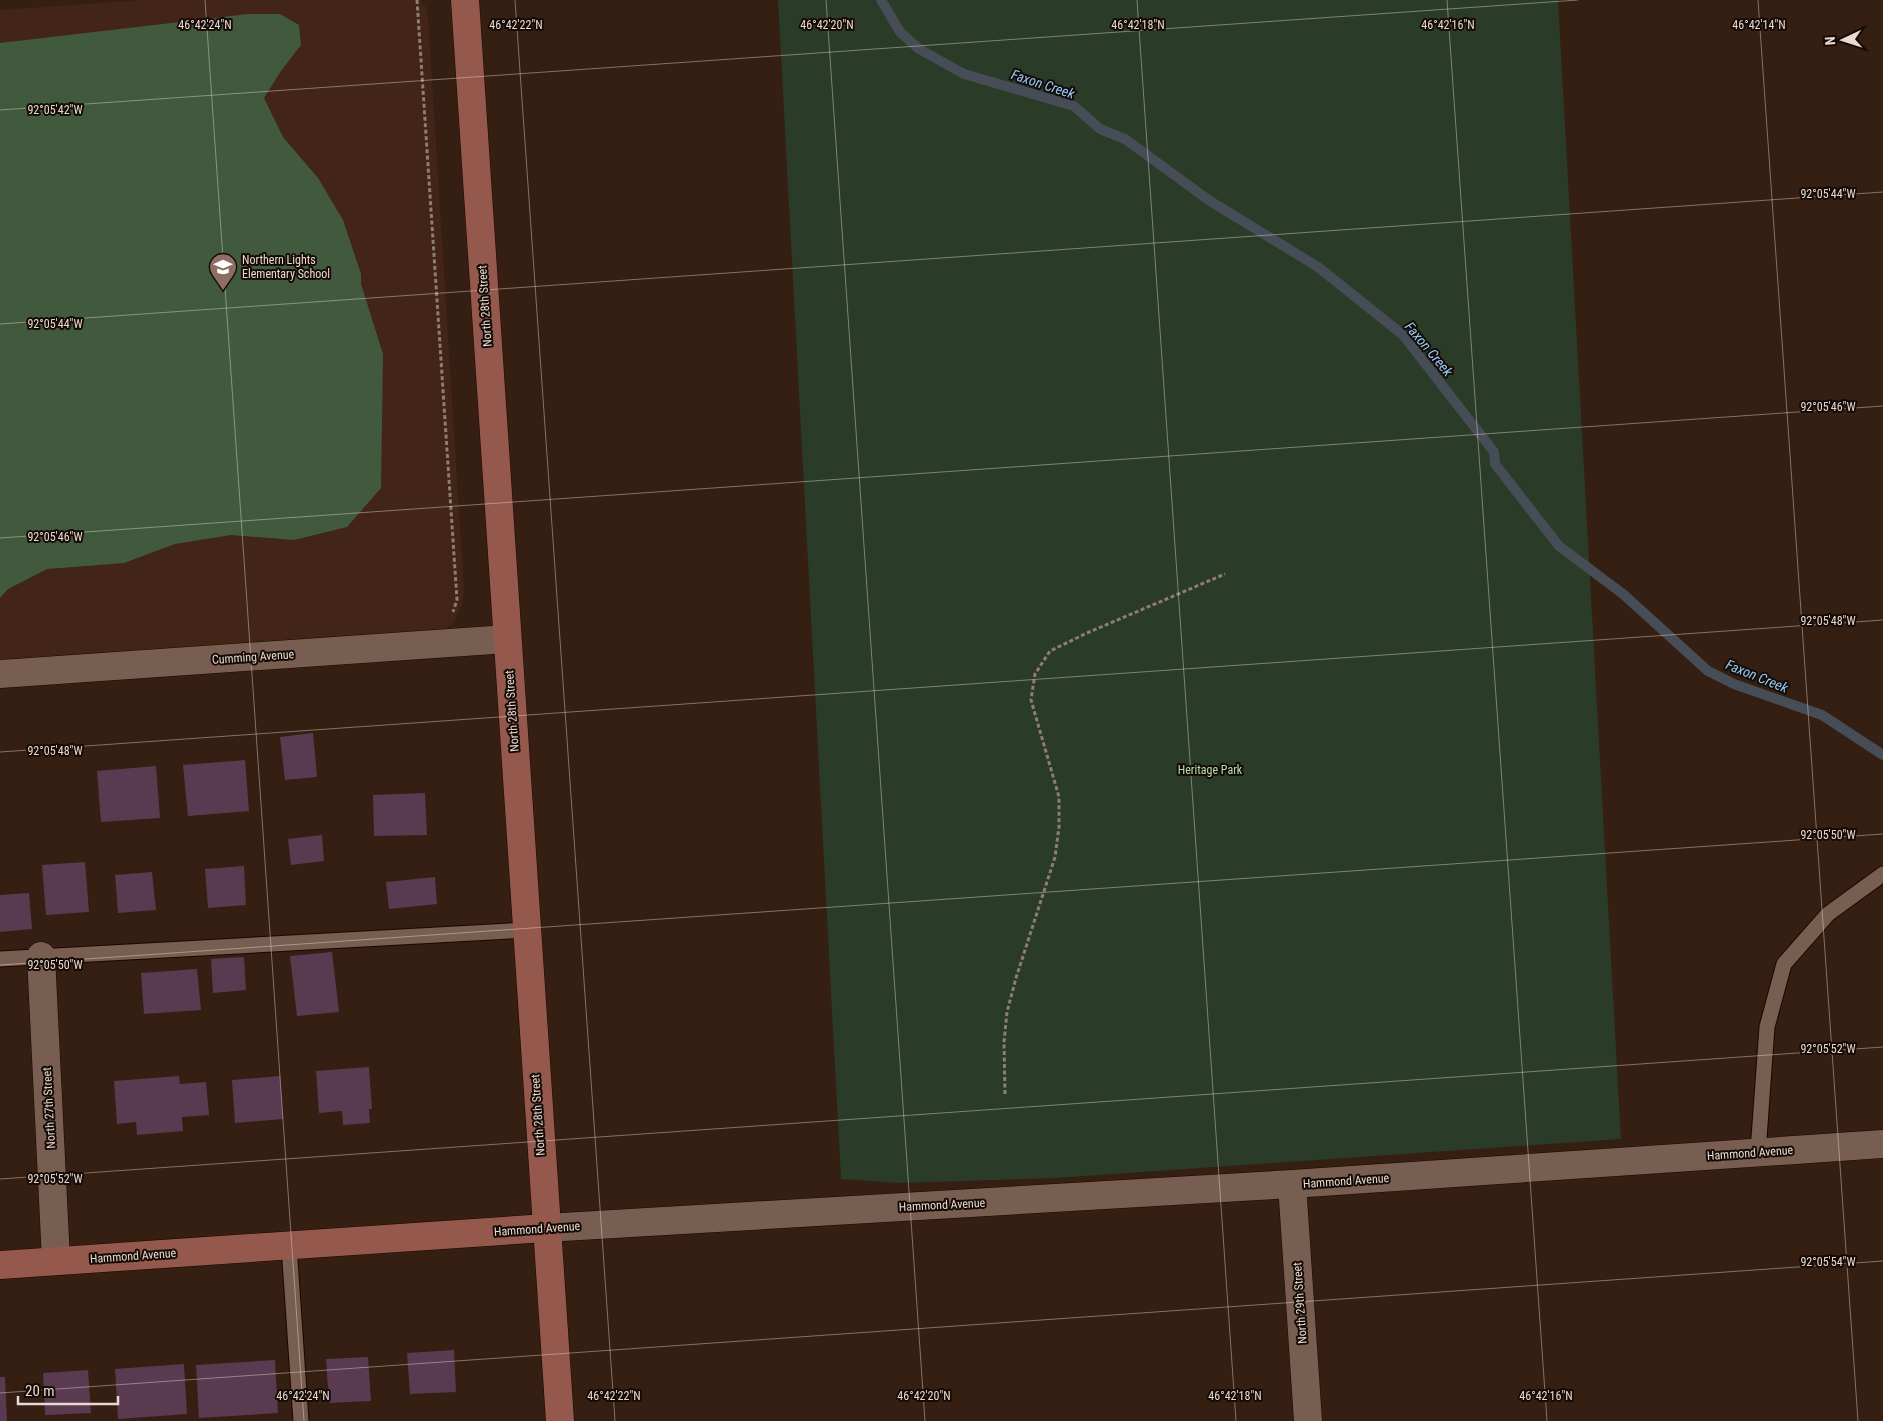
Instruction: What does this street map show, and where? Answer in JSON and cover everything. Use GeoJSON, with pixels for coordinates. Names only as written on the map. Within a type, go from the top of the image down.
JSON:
{"type":"FeatureCollection","features":[{"type":"Feature","properties":{"kind":"main road","name":"North 28th Street"},"geometry":{"type":"LineString","coordinates":[[465,0],[560,1421]]}},
{"type":"Feature","properties":{"kind":"main road","name":"Hammond Avenue"},"geometry":{"type":"LineString","coordinates":[[0,1265],[546,1228]]}},
{"type":"Feature","properties":{"kind":"street","name":"Cumming Avenue"},"geometry":{"type":"LineString","coordinates":[[0,674],[507,639]]}},
{"type":"Feature","properties":{"kind":"street","name":"North 27th Street"},"geometry":{"type":"LineString","coordinates":[[41,956],[56,1260]]}},
{"type":"Feature","properties":{"kind":"street","name":"Hammond Avenue"},"geometry":{"type":"LineString","coordinates":[[546,1228],[1292,1184],[1883,1144]]}},
{"type":"Feature","properties":{"kind":"street","name":"North 29th Street"},"geometry":{"type":"LineString","coordinates":[[1292,1184],[1308,1421]]}},
{"type":"Feature","properties":{"kind":"lane"},"geometry":{"type":"LineString","coordinates":[[1758,1152],[1767,1027],[1784,964],[1828,914],[1883,874]]}},
{"type":"Feature","properties":{"kind":"lane"},"geometry":{"type":"LineString","coordinates":[[0,959],[527,930]]}},
{"type":"Feature","properties":{"kind":"lane"},"geometry":{"type":"LineString","coordinates":[[289,1246],[301,1421]]}},
{"type":"Feature","properties":{"kind":"path"},"geometry":{"type":"LineString","coordinates":[[417,0],[457,600],[453,614],[454,643]]}},
{"type":"Feature","properties":{"kind":"path"},"geometry":{"type":"LineString","coordinates":[[1005,1094],[1004,1042],[1007,1012],[1055,857],[1059,826],[1059,797],[1031,700],[1035,674],[1050,651],[1087,633],[1225,574]]}},
{"type":"Feature","properties":{"kind":"shaded area","name":"Northern Lights Elementary School"},"geometry":{"type":"Polygon","coordinates":[[[143,0],[420,0],[426,7],[464,590],[462,604],[455,621],[446,629],[433,634],[0,661],[0,10],[143,0]]]}},
{"type":"Feature","properties":{"kind":"green space","name":"Heritage Park"},"geometry":{"type":"Polygon","coordinates":[[[778,0],[1558,0],[1621,1139],[1056,1178],[899,1183],[841,1179],[778,0]]]}},
{"type":"Feature","properties":{"kind":"green space","name":"Northern Lights Elementary School"},"geometry":{"type":"Polygon","coordinates":[[[248,14],[280,14],[299,25],[301,45],[281,71],[264,98],[283,137],[318,178],[343,220],[361,274],[361,284],[383,354],[381,488],[347,527],[294,540],[231,535],[175,544],[124,563],[47,569],[8,589],[0,598],[0,43],[248,14]]]}},
{"type":"Feature","properties":{"kind":"building"},"geometry":{"type":"Polygon","coordinates":[[[313,733],[317,777],[285,780],[280,737],[313,733]]]}},
{"type":"Feature","properties":{"kind":"building"},"geometry":{"type":"Polygon","coordinates":[[[245,760],[249,811],[188,816],[183,765],[245,760]]]}},
{"type":"Feature","properties":{"kind":"building"},"geometry":{"type":"Polygon","coordinates":[[[156,766],[160,818],[101,822],[97,771],[156,766]]]}},
{"type":"Feature","properties":{"kind":"building"},"geometry":{"type":"Polygon","coordinates":[[[425,793],[427,835],[374,836],[373,795],[425,793]]]}},
{"type":"Feature","properties":{"kind":"building"},"geometry":{"type":"Polygon","coordinates":[[[322,835],[324,861],[291,865],[288,839],[322,835]]]}},
{"type":"Feature","properties":{"kind":"building"},"geometry":{"type":"Polygon","coordinates":[[[85,862],[89,912],[46,915],[42,865],[85,862]]]}},
{"type":"Feature","properties":{"kind":"building"},"geometry":{"type":"Polygon","coordinates":[[[244,866],[246,905],[208,908],[205,869],[244,866]]]}},
{"type":"Feature","properties":{"kind":"building"},"geometry":{"type":"Polygon","coordinates":[[[152,872],[156,910],[118,913],[115,875],[152,872]]]}},
{"type":"Feature","properties":{"kind":"building"},"geometry":{"type":"Polygon","coordinates":[[[435,877],[437,904],[389,909],[386,882],[435,877]]]}},
{"type":"Feature","properties":{"kind":"building"},"geometry":{"type":"Polygon","coordinates":[[[29,893],[32,929],[0,932],[0,895],[29,893]]]}},
{"type":"Feature","properties":{"kind":"building"},"geometry":{"type":"Polygon","coordinates":[[[332,952],[339,1012],[297,1016],[290,956],[332,952]]]}},
{"type":"Feature","properties":{"kind":"building"},"geometry":{"type":"Polygon","coordinates":[[[244,957],[246,990],[213,993],[211,959],[244,957]]]}},
{"type":"Feature","properties":{"kind":"building"},"geometry":{"type":"Polygon","coordinates":[[[197,969],[201,1010],[144,1014],[141,973],[197,969]]]}},
{"type":"Feature","properties":{"kind":"building"},"geometry":{"type":"Polygon","coordinates":[[[369,1067],[372,1109],[369,1109],[370,1123],[343,1125],[342,1111],[319,1113],[316,1071],[369,1067]]]}},
{"type":"Feature","properties":{"kind":"building"},"geometry":{"type":"Polygon","coordinates":[[[179,1076],[180,1084],[206,1082],[209,1115],[182,1117],[183,1131],[137,1135],[136,1122],[117,1124],[114,1081],[179,1076]]]}},
{"type":"Feature","properties":{"kind":"building"},"geometry":{"type":"Polygon","coordinates":[[[280,1076],[283,1119],[235,1123],[232,1080],[280,1076]]]}},
{"type":"Feature","properties":{"kind":"building"},"geometry":{"type":"Polygon","coordinates":[[[454,1350],[456,1392],[410,1394],[407,1353],[454,1350]]]}},
{"type":"Feature","properties":{"kind":"building"},"geometry":{"type":"Polygon","coordinates":[[[368,1357],[371,1401],[329,1403],[326,1359],[368,1357]]]}},
{"type":"Feature","properties":{"kind":"building"},"geometry":{"type":"Polygon","coordinates":[[[275,1360],[278,1413],[199,1418],[196,1365],[275,1360]]]}},
{"type":"Feature","properties":{"kind":"building"},"geometry":{"type":"Polygon","coordinates":[[[184,1364],[187,1414],[118,1419],[115,1369],[184,1364]]]}},
{"type":"Feature","properties":{"kind":"building"},"geometry":{"type":"Polygon","coordinates":[[[88,1370],[91,1413],[45,1415],[43,1373],[88,1370]]]}},
{"type":"Feature","properties":{"kind":"building"},"geometry":{"type":"Polygon","coordinates":[[[0,1377],[5,1377],[7,1421],[0,1421],[0,1377]]]}},
{"type":"Feature","properties":{"kind":"waterway","name":"Faxon Creek"},"geometry":{"type":"LineString","coordinates":[[881,0],[900,32],[919,49],[964,74],[1074,106],[1100,129],[1125,139],[1210,201],[1318,267],[1403,335],[1494,452],[1495,464],[1559,546],[1623,594],[1708,671],[1734,684],[1822,715],[1883,755]]}},
{"type":"Feature","properties":{"kind":"place","name":"Northern Lights Elementary School"},"geometry":{"type":"Point","coordinates":[223,291]}}]}
